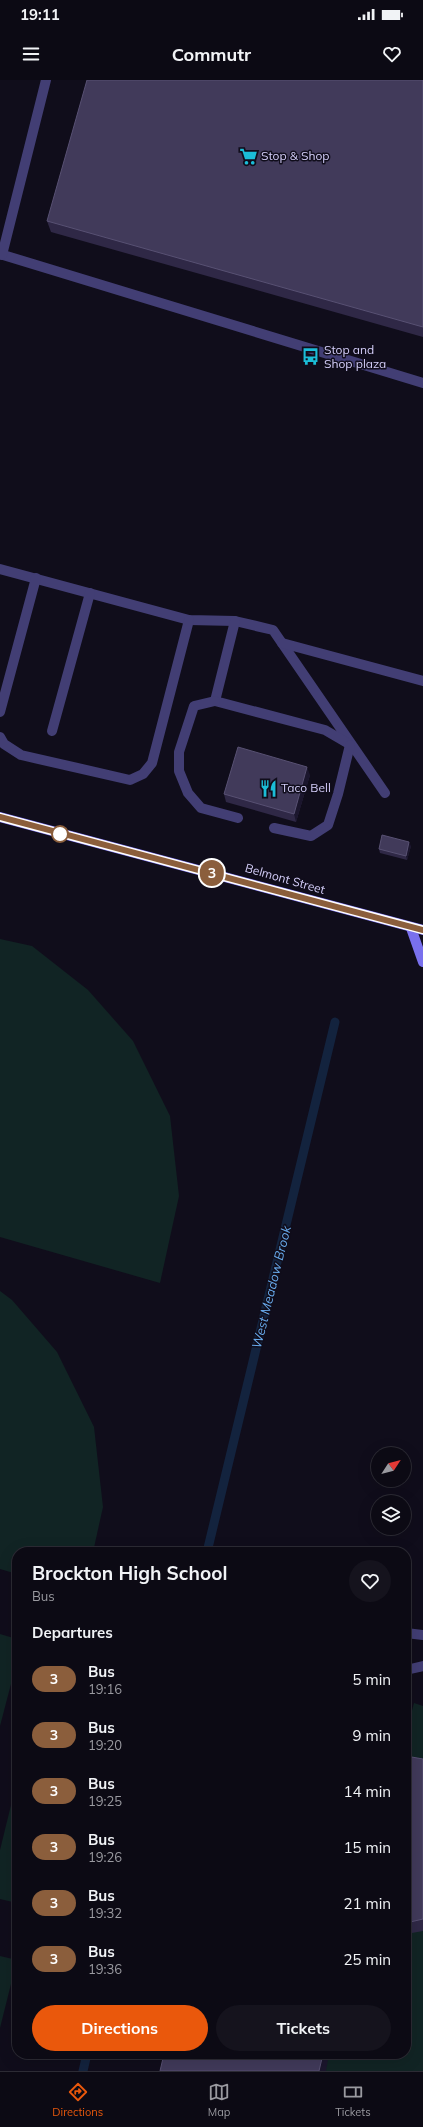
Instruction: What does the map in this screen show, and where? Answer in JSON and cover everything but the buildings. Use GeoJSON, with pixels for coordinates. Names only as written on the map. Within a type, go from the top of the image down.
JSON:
{"type":"FeatureCollection","features":[{"type":"Feature","properties":{"kind":"main road","name":"Belmont Street"},"geometry":{"type":"LineString","coordinates":[[0,817],[257,884],[411,928],[423,930]]}},
{"type":"Feature","properties":{"kind":"main road"},"geometry":{"type":"LineString","coordinates":[[411,928],[423,962]]}},
{"type":"Feature","properties":{"kind":"lane"},"geometry":{"type":"LineString","coordinates":[[46,80],[1,254],[423,383]]}},
{"type":"Feature","properties":{"kind":"lane"},"geometry":{"type":"LineString","coordinates":[[0,569],[189,620],[235,621],[273,630],[350,745],[385,793]]}},
{"type":"Feature","properties":{"kind":"lane"},"geometry":{"type":"LineString","coordinates":[[0,712],[36,578]]}},
{"type":"Feature","properties":{"kind":"lane"},"geometry":{"type":"LineString","coordinates":[[52,731],[90,593]]}},
{"type":"Feature","properties":{"kind":"lane"},"geometry":{"type":"LineString","coordinates":[[0,737],[4,744],[21,755],[130,780],[142,774],[152,763],[189,620]]}},
{"type":"Feature","properties":{"kind":"lane"},"geometry":{"type":"LineString","coordinates":[[215,702],[235,621]]}},
{"type":"Feature","properties":{"kind":"lane"},"geometry":{"type":"LineString","coordinates":[[282,643],[423,681]]}},
{"type":"Feature","properties":{"kind":"lane"},"geometry":{"type":"LineString","coordinates":[[238,818],[201,808],[188,793],[179,771],[179,752],[194,706],[215,702],[325,730],[350,745]]}},
{"type":"Feature","properties":{"kind":"lane"},"geometry":{"type":"LineString","coordinates":[[274,828],[311,836],[328,825],[338,794],[350,745]]}},
{"type":"Feature","properties":{"kind":"lane"},"geometry":{"type":"LineString","coordinates":[[411,1634],[423,1635]]}},
{"type":"Feature","properties":{"kind":"lane"},"geometry":{"type":"LineString","coordinates":[[411,1669],[423,1666]]}},
{"type":"Feature","properties":{"kind":"green space"},"geometry":{"type":"Polygon","coordinates":[[[0,939],[32,946],[88,990],[133,1041],[170,1116],[179,1196],[160,1283],[0,1237],[0,939]]]}},
{"type":"Feature","properties":{"kind":"green space"},"geometry":{"type":"Polygon","coordinates":[[[0,1291],[12,1300],[57,1352],[94,1427],[103,1507],[94,1547],[12,1547],[12,1573],[0,1569],[0,1291]]]}},
{"type":"Feature","properties":{"kind":"green space"},"geometry":{"type":"Polygon","coordinates":[[[0,1634],[12,1638],[12,1680],[0,1726],[0,1634]]]}},
{"type":"Feature","properties":{"kind":"green space"},"geometry":{"type":"Polygon","coordinates":[[[414,1703],[423,1706],[423,2071],[166,2071],[170,2059],[411,2059],[411,1714],[414,1703]]]}},
{"type":"Feature","properties":{"kind":"green space"},"geometry":{"type":"Polygon","coordinates":[[[12,1801],[12,1902],[0,1899],[0,1850],[12,1801]]]}},
{"type":"Feature","properties":{"kind":"green space"},"geometry":{"type":"Polygon","coordinates":[[[0,1956],[12,1959],[12,1980],[0,2028],[0,1956]]]}},
{"type":"Feature","properties":{"kind":"waterway","name":"West Meadow Brook"},"geometry":{"type":"LineString","coordinates":[[208,1547],[335,1022]]}},
{"type":"Feature","properties":{"kind":"waterway","name":"West Meadow Brook"},"geometry":{"type":"LineString","coordinates":[[83,2071],[86,2059]]}},
{"type":"Feature","properties":{"kind":"bus line","name":"3"},"geometry":{"type":"LineString","coordinates":[[0,817],[60,834],[257,884],[360,914],[423,930]]}},
{"type":"Feature","properties":{"kind":"place","name":"Stop & Shop"},"geometry":{"type":"Point","coordinates":[248,156]}},
{"type":"Feature","properties":{"kind":"place","name":"Stop and Shop plaza"},"geometry":{"type":"Point","coordinates":[311,357]}},
{"type":"Feature","properties":{"kind":"place","name":"Taco Bell"},"geometry":{"type":"Point","coordinates":[268,788]}}]}
